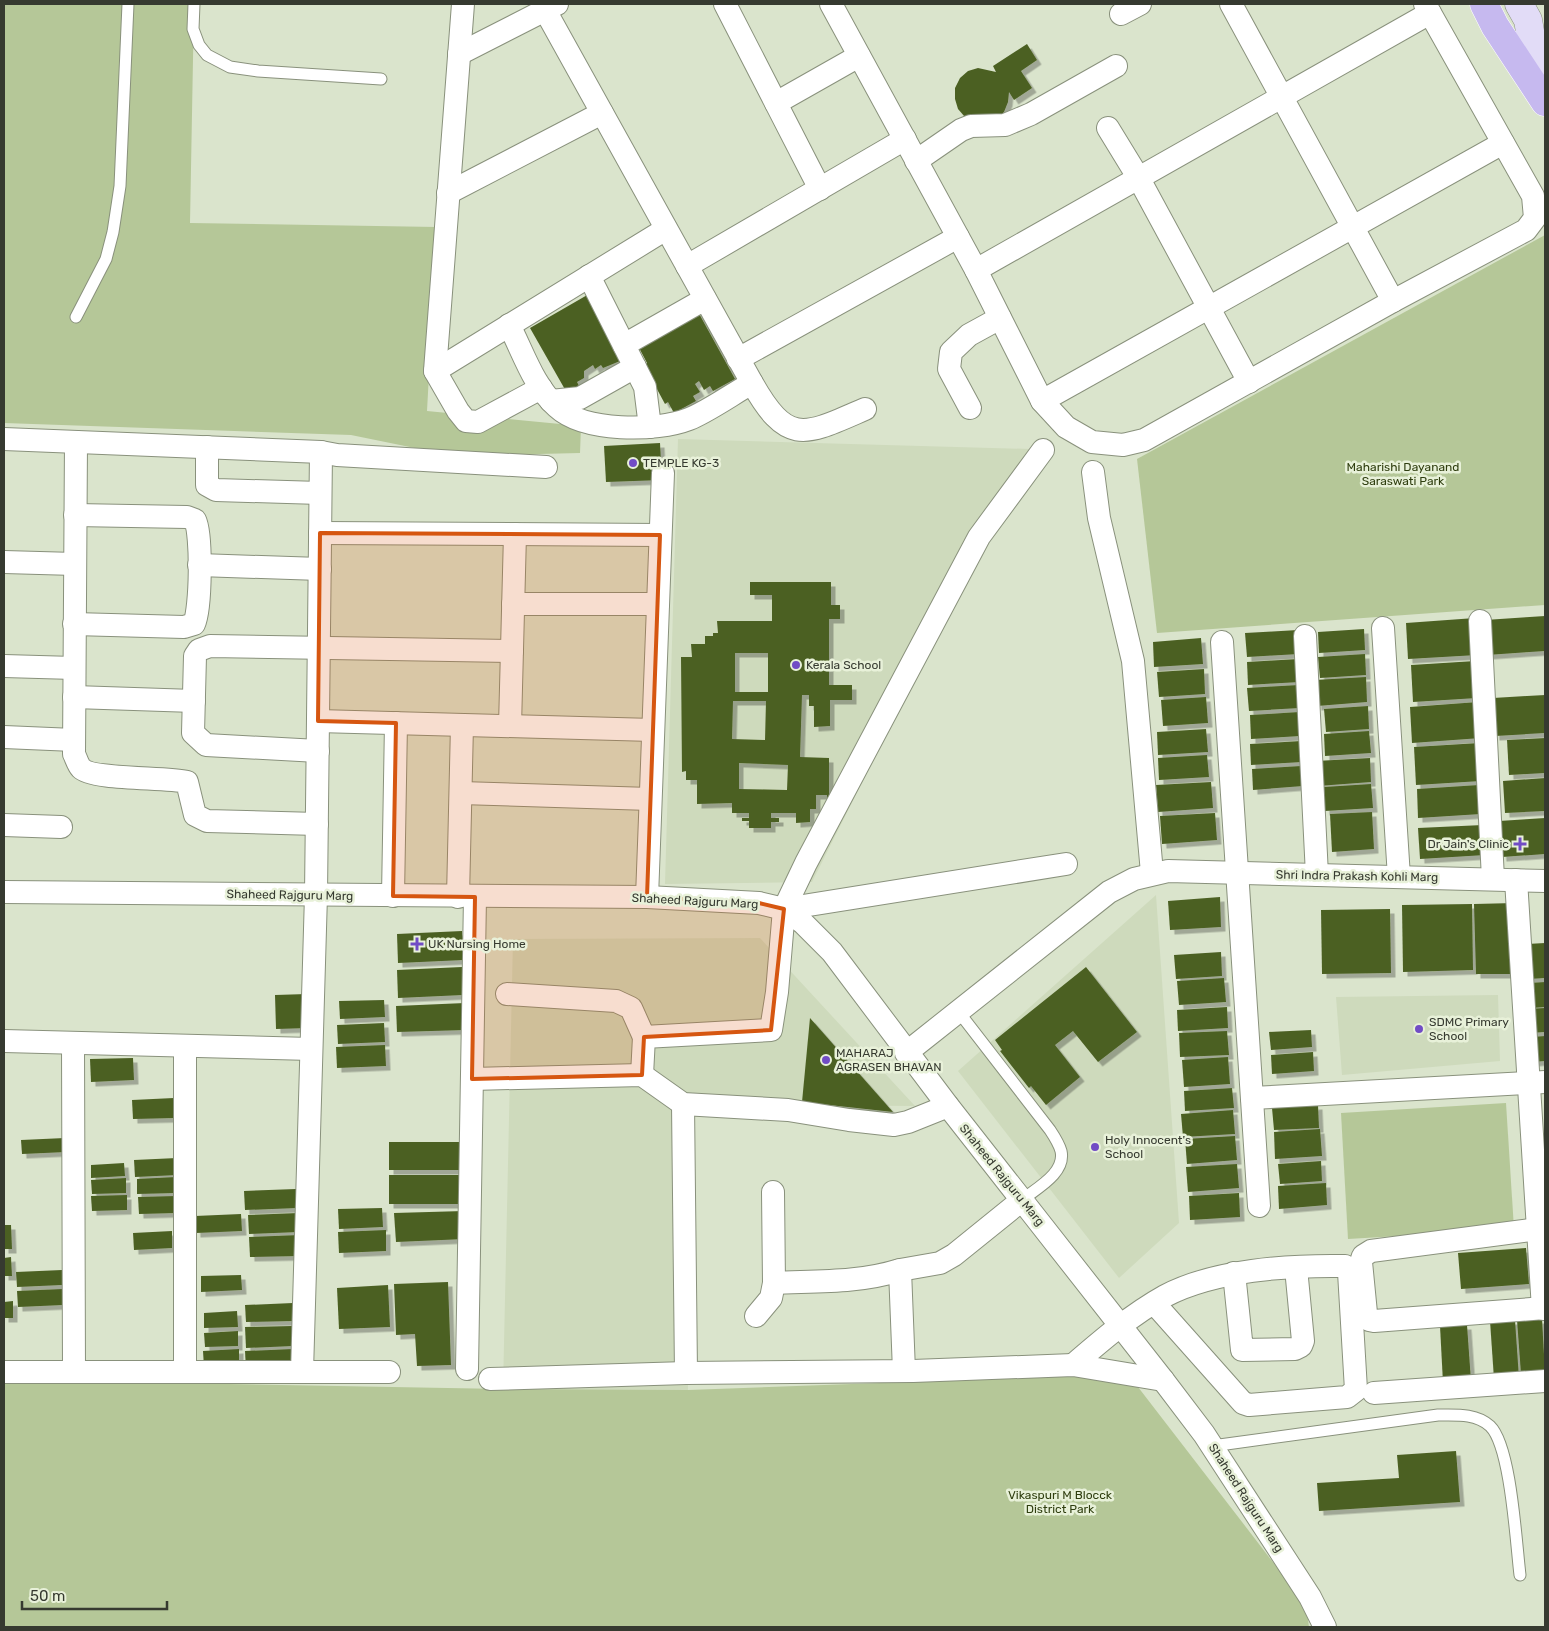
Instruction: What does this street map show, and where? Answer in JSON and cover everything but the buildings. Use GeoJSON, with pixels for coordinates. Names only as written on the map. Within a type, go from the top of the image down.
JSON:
{"type":"FeatureCollection","features":[{"type":"Feature","properties":{"kind":"main road"},"geometry":{"type":"LineString","coordinates":[[1484,4],[1496,26],[1543,98]]}},
{"type":"Feature","properties":{"kind":"main road"},"geometry":{"type":"LineString","coordinates":[[1523,12],[1543,98]]}},
{"type":"Feature","properties":{"kind":"street"},"geometry":{"type":"LineString","coordinates":[[463,4],[435,371],[458,411],[466,421],[478,422],[546,395],[580,398],[635,367]]}},
{"type":"Feature","properties":{"kind":"street"},"geometry":{"type":"LineString","coordinates":[[725,4],[820,189]]}},
{"type":"Feature","properties":{"kind":"street"},"geometry":{"type":"LineString","coordinates":[[831,4],[976,270],[1042,401],[1066,426],[1092,442],[1123,445],[1144,440],[1393,301],[1526,230],[1535,218],[1533,196],[1428,8],[1281,96],[976,270]]}},
{"type":"Feature","properties":{"kind":"street"},"geometry":{"type":"LineString","coordinates":[[1120,14],[1140,4]]}},
{"type":"Feature","properties":{"kind":"street"},"geometry":{"type":"LineString","coordinates":[[1231,4],[1393,301]]}},
{"type":"Feature","properties":{"kind":"street"},"geometry":{"type":"LineString","coordinates":[[459,54],[551,7],[602,113],[738,359],[774,418],[788,428],[799,430],[826,426],[865,410]]}},
{"type":"Feature","properties":{"kind":"street"},"geometry":{"type":"LineString","coordinates":[[776,103],[859,56]]}},
{"type":"Feature","properties":{"kind":"street"},"geometry":{"type":"LineString","coordinates":[[916,161],[961,130],[972,126],[1005,125],[1031,114],[1116,66]]}},
{"type":"Feature","properties":{"kind":"street"},"geometry":{"type":"LineString","coordinates":[[448,193],[602,113]]}},
{"type":"Feature","properties":{"kind":"street"},"geometry":{"type":"LineString","coordinates":[[1108,128],[1138,177],[1248,382]]}},
{"type":"Feature","properties":{"kind":"street"},"geometry":{"type":"LineString","coordinates":[[687,266],[905,139]]}},
{"type":"Feature","properties":{"kind":"street"},"geometry":{"type":"LineString","coordinates":[[1042,401],[1503,143]]}},
{"type":"Feature","properties":{"kind":"street"},"geometry":{"type":"LineString","coordinates":[[435,371],[666,229]]}},
{"type":"Feature","properties":{"kind":"street"},"geometry":{"type":"LineString","coordinates":[[738,359],[958,237]]}},
{"type":"Feature","properties":{"kind":"street"},"geometry":{"type":"LineString","coordinates":[[588,276],[645,387],[650,427]]}},
{"type":"Feature","properties":{"kind":"street"},"geometry":{"type":"LineString","coordinates":[[624,345],[705,299]]}},
{"type":"Feature","properties":{"kind":"street"},"geometry":{"type":"LineString","coordinates":[[970,408],[949,369],[951,352],[969,335],[1000,318]]}},
{"type":"Feature","properties":{"kind":"street"},"geometry":{"type":"LineString","coordinates":[[509,326],[546,395],[568,416],[589,422],[609,426],[650,427],[689,419],[752,383]]}},
{"type":"Feature","properties":{"kind":"street"},"geometry":{"type":"LineString","coordinates":[[4,439],[321,452],[337,455],[546,467]]}},
{"type":"Feature","properties":{"kind":"street"},"geometry":{"type":"LineString","coordinates":[[76,442],[74,754],[80,768],[92,775],[171,778],[187,782],[195,815],[207,821],[317,824]]}},
{"type":"Feature","properties":{"kind":"street"},"geometry":{"type":"LineString","coordinates":[[207,447],[207,485],[216,490],[320,493]]}},
{"type":"Feature","properties":{"kind":"street"},"geometry":{"type":"LineString","coordinates":[[644,1037],[770,1030],[777,992],[784,910],[806,862],[979,537],[1043,450]]}},
{"type":"Feature","properties":{"kind":"street"},"geometry":{"type":"LineString","coordinates":[[302,1372],[316,895],[321,452]]}},
{"type":"Feature","properties":{"kind":"street"},"geometry":{"type":"LineString","coordinates":[[906,1053],[1108,892],[1160,872],[1133,661],[1125,618],[1099,518],[1093,472]]}},
{"type":"Feature","properties":{"kind":"street"},"geometry":{"type":"LineString","coordinates":[[647,897],[663,473]]}},
{"type":"Feature","properties":{"kind":"street"},"geometry":{"type":"LineString","coordinates":[[74,624],[184,627],[194,624],[198,615],[199,565],[199,527],[195,520],[187,517],[75,516]]}},
{"type":"Feature","properties":{"kind":"street"},"geometry":{"type":"LineString","coordinates":[[320,533],[660,535]]}},
{"type":"Feature","properties":{"kind":"street"},"geometry":{"type":"LineString","coordinates":[[510,726],[515,534]]}},
{"type":"Feature","properties":{"kind":"street"},"geometry":{"type":"LineString","coordinates":[[4,562],[75,564]]}},
{"type":"Feature","properties":{"kind":"street"},"geometry":{"type":"LineString","coordinates":[[199,565],[320,570]]}},
{"type":"Feature","properties":{"kind":"street"},"geometry":{"type":"LineString","coordinates":[[513,604],[658,604]]}},
{"type":"Feature","properties":{"kind":"street"},"geometry":{"type":"LineString","coordinates":[[1480,621],[1493,879]]}},
{"type":"Feature","properties":{"kind":"street"},"geometry":{"type":"LineString","coordinates":[[1384,628],[1398,877]]}},
{"type":"Feature","properties":{"kind":"street"},"geometry":{"type":"LineString","coordinates":[[1306,636],[1317,875]]}},
{"type":"Feature","properties":{"kind":"street"},"geometry":{"type":"LineString","coordinates":[[1222,642],[1259,1206]]}},
{"type":"Feature","properties":{"kind":"street"},"geometry":{"type":"LineString","coordinates":[[318,751],[206,745],[193,733],[196,656],[199,650],[210,646],[512,651]]}},
{"type":"Feature","properties":{"kind":"street"},"geometry":{"type":"LineString","coordinates":[[4,666],[74,668]]}},
{"type":"Feature","properties":{"kind":"street"},"geometry":{"type":"LineString","coordinates":[[74,697],[194,701]]}},
{"type":"Feature","properties":{"kind":"street"},"geometry":{"type":"LineString","coordinates":[[318,720],[653,730]]}},
{"type":"Feature","properties":{"kind":"street"},"geometry":{"type":"LineString","coordinates":[[393,896],[396,723]]}},
{"type":"Feature","properties":{"kind":"street"},"geometry":{"type":"LineString","coordinates":[[462,725],[461,793],[472,1079],[467,1369]]}},
{"type":"Feature","properties":{"kind":"street"},"geometry":{"type":"LineString","coordinates":[[4,737],[74,740]]}},
{"type":"Feature","properties":{"kind":"street"},"geometry":{"type":"LineString","coordinates":[[461,793],[650,799]]}},
{"type":"Feature","properties":{"kind":"street"},"geometry":{"type":"LineString","coordinates":[[4,825],[61,827]]}},
{"type":"Feature","properties":{"kind":"street"},"geometry":{"type":"LineString","coordinates":[[784,910],[1066,864]]}},
{"type":"Feature","properties":{"kind":"street","name":"Shri Indra Prakash Kohli Marg"},"geometry":{"type":"LineString","coordinates":[[1160,872],[1545,880]]}},
{"type":"Feature","properties":{"kind":"street"},"geometry":{"type":"LineString","coordinates":[[1516,880],[1537,1083],[1538,1229],[1544,1309],[1368,1320],[1361,1262],[1362,1256],[1371,1251],[1538,1229]]}},
{"type":"Feature","properties":{"kind":"street","name":"Shaheed Rajguru Marg"},"geometry":{"type":"LineString","coordinates":[[4,892],[647,897],[759,904],[784,910],[803,923],[832,952],[906,1053],[1164,1380],[1212,1446],[1310,1597],[1325,1627]]}},
{"type":"Feature","properties":{"kind":"street"},"geometry":{"type":"LineString","coordinates":[[507,994],[616,1001],[631,1008],[644,1037],[642,1075]]}},
{"type":"Feature","properties":{"kind":"street"},"geometry":{"type":"LineString","coordinates":[[4,1041],[311,1049]]}},
{"type":"Feature","properties":{"kind":"street"},"geometry":{"type":"LineString","coordinates":[[73,1043],[74,1372]]}},
{"type":"Feature","properties":{"kind":"street"},"geometry":{"type":"LineString","coordinates":[[185,1046],[185,1372]]}},
{"type":"Feature","properties":{"kind":"street"},"geometry":{"type":"LineString","coordinates":[[472,1079],[642,1075],[683,1104],[788,1110],[894,1125],[908,1122],[948,1106]]}},
{"type":"Feature","properties":{"kind":"street"},"geometry":{"type":"LineString","coordinates":[[1252,1098],[1537,1083]]}},
{"type":"Feature","properties":{"kind":"street"},"geometry":{"type":"LineString","coordinates":[[683,1104],[686,1373]]}},
{"type":"Feature","properties":{"kind":"street"},"geometry":{"type":"LineString","coordinates":[[756,1316],[771,1298],[774,1283],[773,1192]]}},
{"type":"Feature","properties":{"kind":"street"},"geometry":{"type":"LineString","coordinates":[[774,1283],[876,1278],[900,1270],[940,1263],[954,1255],[1022,1200]]}},
{"type":"Feature","properties":{"kind":"street"},"geometry":{"type":"LineString","coordinates":[[1073,1365],[1121,1324],[1154,1303],[1183,1287],[1234,1273],[1345,1266],[1349,1272],[1356,1390],[1347,1397],[1249,1405],[1243,1403],[1154,1303]]}},
{"type":"Feature","properties":{"kind":"street"},"geometry":{"type":"LineString","coordinates":[[1234,1273],[1242,1350],[1295,1349],[1301,1346],[1303,1342],[1296,1268]]}},
{"type":"Feature","properties":{"kind":"street"},"geometry":{"type":"LineString","coordinates":[[900,1270],[904,1371]]}},
{"type":"Feature","properties":{"kind":"street"},"geometry":{"type":"LineString","coordinates":[[490,1379],[686,1373],[904,1371],[1073,1365],[1164,1380]]}},
{"type":"Feature","properties":{"kind":"street"},"geometry":{"type":"LineString","coordinates":[[4,1372],[389,1372]]}},
{"type":"Feature","properties":{"kind":"street"},"geometry":{"type":"LineString","coordinates":[[1374,1393],[1545,1381]]}},
{"type":"Feature","properties":{"kind":"lane"},"geometry":{"type":"LineString","coordinates":[[76,317],[106,259],[113,232],[120,186],[128,4]]}},
{"type":"Feature","properties":{"kind":"lane"},"geometry":{"type":"LineString","coordinates":[[194,4],[193,29],[199,45],[207,56],[224,64],[258,71],[381,79]]}},
{"type":"Feature","properties":{"kind":"lane"},"geometry":{"type":"LineString","coordinates":[[958,1011],[1050,1130],[1061,1150],[1062,1163],[1055,1173],[1022,1200]]}},
{"type":"Feature","properties":{"kind":"lane"},"geometry":{"type":"LineString","coordinates":[[1212,1446],[1438,1415],[1472,1416],[1488,1424],[1498,1436],[1510,1492],[1520,1575]]}},
{"type":"Feature","properties":{"kind":"highlighted area"},"geometry":{"type":"Polygon","coordinates":[[[320,533],[660,535],[647,897],[759,903],[784,909],[771,1030],[644,1037],[642,1075],[472,1079],[475,897],[393,896],[396,723],[318,721],[320,533]]]}},
{"type":"Feature","properties":{"kind":"shaded area","name":"Kerala School"},"geometry":{"type":"Polygon","coordinates":[[[678,439],[1030,449],[812,882],[665,884],[678,439]]]}},
{"type":"Feature","properties":{"kind":"shaded area","name":"Holy Innocent's School"},"geometry":{"type":"Polygon","coordinates":[[[1156,895],[1179,1223],[1119,1278],[958,1071],[1156,895]]]}},
{"type":"Feature","properties":{"kind":"shaded area"},"geometry":{"type":"Polygon","coordinates":[[[760,938],[915,1106],[685,1104],[688,1390],[503,1389],[513,939],[760,938]]]}},
{"type":"Feature","properties":{"kind":"shaded area","name":"SDMC Primary School"},"geometry":{"type":"Polygon","coordinates":[[[1498,995],[1500,1061],[1342,1075],[1336,997],[1498,995]]]}},
{"type":"Feature","properties":{"kind":"green space"},"geometry":{"type":"Polygon","coordinates":[[[4,4],[194,4],[190,223],[437,227],[427,411],[581,426],[580,453],[454,456],[351,435],[4,423],[4,4]]]}},
{"type":"Feature","properties":{"kind":"green space","name":"Maharishi Dayanand Saraswati Park"},"geometry":{"type":"Polygon","coordinates":[[[1545,235],[1545,605],[1157,633],[1137,459],[1545,235]]]}},
{"type":"Feature","properties":{"kind":"green space"},"geometry":{"type":"Polygon","coordinates":[[[1506,1103],[1514,1229],[1348,1239],[1341,1113],[1506,1103]]]}},
{"type":"Feature","properties":{"kind":"green space","name":"Vikaspuri M Blocck District Park"},"geometry":{"type":"Polygon","coordinates":[[[1128,1374],[1306,1605],[1309,1627],[4,1627],[4,1380],[503,1389],[688,1390],[1128,1374]]]}},
{"type":"Feature","properties":{"kind":"place","name":"TEMPLE KG-3"},"geometry":{"type":"Point","coordinates":[633,463]}},
{"type":"Feature","properties":{"kind":"place","name":"Kerala School"},"geometry":{"type":"Point","coordinates":[796,665]}},
{"type":"Feature","properties":{"kind":"place","name":"Dr Jain's Clinic"},"geometry":{"type":"Point","coordinates":[1520,844]}},
{"type":"Feature","properties":{"kind":"place","name":"UK Nursing Home"},"geometry":{"type":"Point","coordinates":[417,944]}},
{"type":"Feature","properties":{"kind":"place","name":"SDMC Primary School"},"geometry":{"type":"Point","coordinates":[1419,1029]}},
{"type":"Feature","properties":{"kind":"place","name":"MAHARAJ AGRASEN BHAVAN"},"geometry":{"type":"Point","coordinates":[826,1060]}},
{"type":"Feature","properties":{"kind":"place","name":"Holy Innocent's School"},"geometry":{"type":"Point","coordinates":[1095,1147]}}]}
